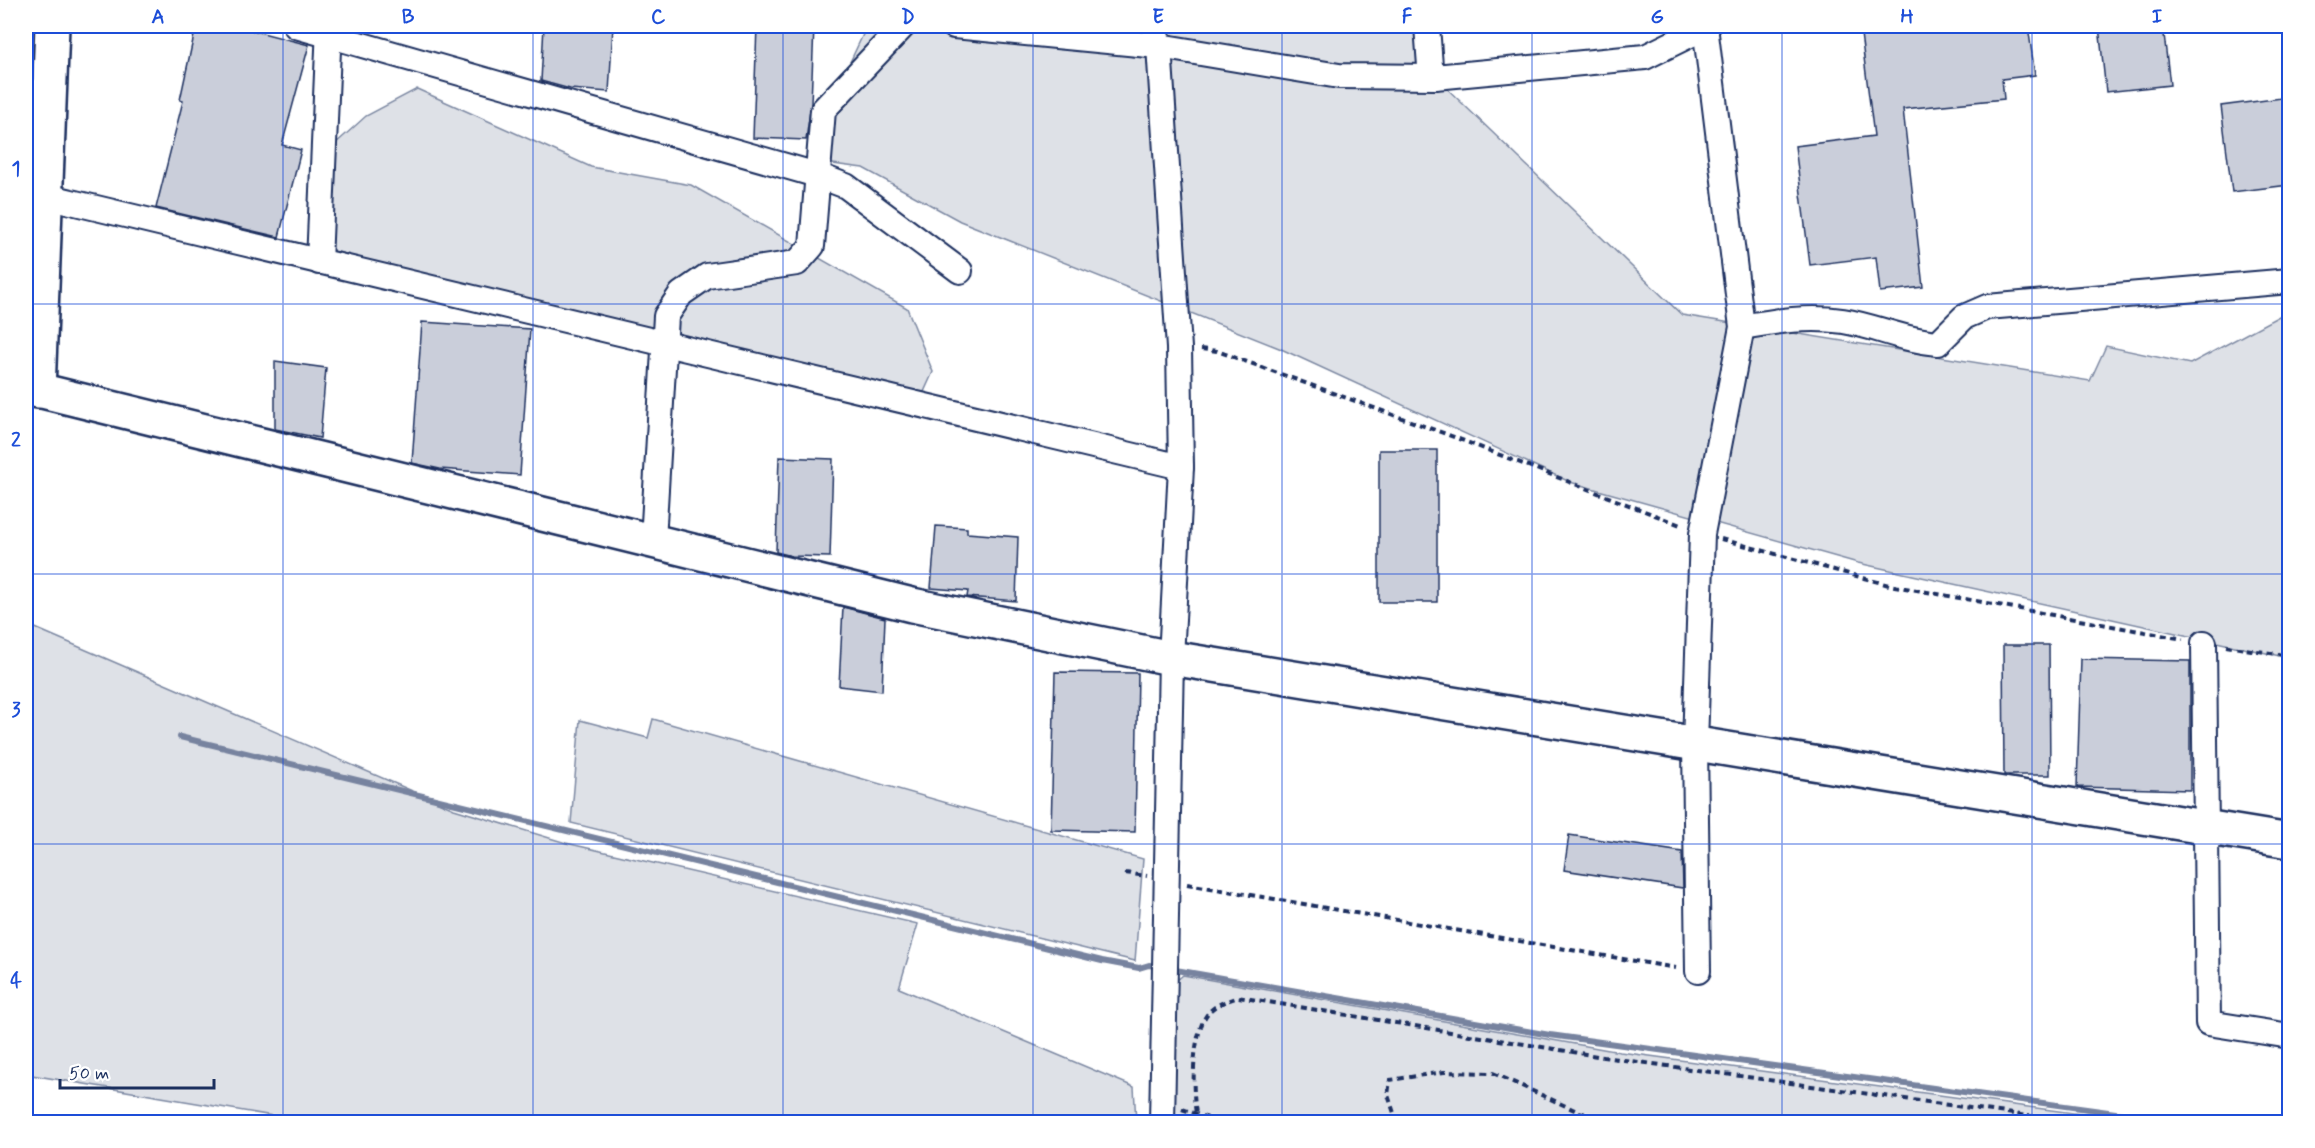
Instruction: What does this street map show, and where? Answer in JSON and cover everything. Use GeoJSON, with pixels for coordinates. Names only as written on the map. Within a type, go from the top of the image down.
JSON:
{"type":"FeatureCollection","features":[{"type":"Feature","properties":{"kind":"street"},"geometry":{"type":"LineString","coordinates":[[52,26],[36,192],[32,389],[912,604],[1171,658],[2289,841]]}},
{"type":"Feature","properties":{"kind":"street"},"geometry":{"type":"LineString","coordinates":[[296,26],[328,30],[817,175],[846,186],[960,271]]}},
{"type":"Feature","properties":{"kind":"street"},"geometry":{"type":"LineString","coordinates":[[652,541],[666,316],[681,294],[707,276],[797,263],[812,246],[823,110],[903,26]]}},
{"type":"Feature","properties":{"kind":"street"},"geometry":{"type":"LineString","coordinates":[[954,26],[1157,36],[1339,76],[1435,77],[1645,57],[1706,26],[1742,327],[1702,534],[1695,744],[1698,971]]}},
{"type":"Feature","properties":{"kind":"street"},"geometry":{"type":"LineString","coordinates":[[1427,26],[1430,66],[1435,77]]}},
{"type":"Feature","properties":{"kind":"street"},"geometry":{"type":"LineString","coordinates":[[318,262],[328,30]]}},
{"type":"Feature","properties":{"kind":"street"},"geometry":{"type":"LineString","coordinates":[[1157,36],[1179,348],[1181,467],[1171,658],[1162,1112]]}},
{"type":"Feature","properties":{"kind":"street"},"geometry":{"type":"LineString","coordinates":[[36,192],[318,262],[1181,467]]}},
{"type":"Feature","properties":{"kind":"street"},"geometry":{"type":"LineString","coordinates":[[1742,327],[1790,319],[1844,321],[1911,341],[1938,343],[1964,318],[1987,307],[2289,281]]}},
{"type":"Feature","properties":{"kind":"street"},"geometry":{"type":"LineString","coordinates":[[2204,643],[2208,1023],[2289,1036]]}},
{"type":"Feature","properties":{"kind":"path"},"geometry":{"type":"LineString","coordinates":[[1125,873],[1150,877]]}},
{"type":"Feature","properties":{"kind":"path"},"geometry":{"type":"LineString","coordinates":[[1186,884],[1698,971]]}},
{"type":"Feature","properties":{"kind":"path"},"geometry":{"type":"LineString","coordinates":[[1198,1122],[1193,1090],[1201,1024],[1209,1011],[1222,1002],[1238,997],[1604,1057],[2071,1122]]}},
{"type":"Feature","properties":{"kind":"path"},"geometry":{"type":"LineString","coordinates":[[1397,1122],[1388,1095],[1390,1080],[1444,1072],[1493,1073],[1579,1112],[1613,1122]]}},
{"type":"Feature","properties":{"kind":"path"},"geometry":{"type":"LineString","coordinates":[[1162,1112],[1195,1114],[1219,1122]]}},
{"type":"Feature","properties":{"kind":"shaded area"},"geometry":{"type":"Polygon","coordinates":[[[867,26],[940,26],[1149,55],[1162,26],[1429,26],[1435,77],[1682,315],[2090,381],[2106,346],[2190,364],[2281,315],[2289,315],[2289,658],[1858,563],[1570,482],[1279,348],[960,221],[863,168],[818,162],[820,126],[867,26]]]}},
{"type":"Feature","properties":{"kind":"shaded area"},"geometry":{"type":"Polygon","coordinates":[[[1005,26],[1145,26],[1149,45],[1005,26]]]}},
{"type":"Feature","properties":{"kind":"shaded area"},"geometry":{"type":"Polygon","coordinates":[[[417,89],[591,167],[691,185],[907,308],[933,372],[918,405],[324,252],[323,155],[366,116],[417,89]]]}},
{"type":"Feature","properties":{"kind":"shaded area"},"geometry":{"type":"Polygon","coordinates":[[[26,624],[454,809],[566,843],[918,924],[899,988],[1134,1087],[1136,1122],[308,1122],[26,1074],[26,624]]]}},
{"type":"Feature","properties":{"kind":"shaded area"},"geometry":{"type":"Polygon","coordinates":[[[653,719],[1143,859],[1135,961],[571,823],[580,720],[648,738],[653,719]]]}},
{"type":"Feature","properties":{"kind":"shaded area"},"geometry":{"type":"Polygon","coordinates":[[[1183,975],[1620,1052],[2140,1122],[1170,1122],[1174,983],[1183,975]]]}},
{"type":"Feature","properties":{"kind":"building"},"geometry":{"type":"Polygon","coordinates":[[[196,26],[235,26],[309,45],[282,145],[301,150],[279,237],[156,208],[183,101],[180,100],[196,26]]]}},
{"type":"Feature","properties":{"kind":"building"},"geometry":{"type":"Polygon","coordinates":[[[544,26],[613,26],[609,92],[570,89],[541,81],[544,26]]]}},
{"type":"Feature","properties":{"kind":"building"},"geometry":{"type":"Polygon","coordinates":[[[757,26],[814,26],[811,103],[806,140],[753,138],[757,26]]]}},
{"type":"Feature","properties":{"kind":"building"},"geometry":{"type":"Polygon","coordinates":[[[1860,26],[2028,26],[2035,75],[2002,79],[2004,99],[1903,109],[1923,287],[1880,292],[1876,257],[1810,265],[1795,146],[1874,136],[1860,26]]]}},
{"type":"Feature","properties":{"kind":"building"},"geometry":{"type":"Polygon","coordinates":[[[2099,26],[2163,26],[2170,85],[2106,92],[2099,26]]]}},
{"type":"Feature","properties":{"kind":"building"},"geometry":{"type":"Polygon","coordinates":[[[2289,97],[2289,185],[2232,192],[2221,106],[2289,97]]]}},
{"type":"Feature","properties":{"kind":"building"},"geometry":{"type":"Polygon","coordinates":[[[422,322],[530,329],[520,475],[440,469],[412,463],[422,322]]]}},
{"type":"Feature","properties":{"kind":"building"},"geometry":{"type":"Polygon","coordinates":[[[275,361],[326,368],[320,438],[275,429],[275,361]]]}},
{"type":"Feature","properties":{"kind":"building"},"geometry":{"type":"Polygon","coordinates":[[[1379,450],[1437,450],[1437,602],[1379,602],[1379,450]]]}},
{"type":"Feature","properties":{"kind":"building"},"geometry":{"type":"Polygon","coordinates":[[[779,457],[833,459],[830,557],[792,556],[776,552],[779,457]]]}},
{"type":"Feature","properties":{"kind":"building"},"geometry":{"type":"Polygon","coordinates":[[[936,526],[967,528],[967,533],[1018,537],[1016,601],[967,597],[968,591],[931,588],[936,526]]]}},
{"type":"Feature","properties":{"kind":"building"},"geometry":{"type":"Polygon","coordinates":[[[843,607],[885,618],[882,691],[839,686],[843,607]]]}},
{"type":"Feature","properties":{"kind":"building"},"geometry":{"type":"Polygon","coordinates":[[[2003,645],[2049,645],[2050,775],[2004,775],[2003,645]]]}},
{"type":"Feature","properties":{"kind":"building"},"geometry":{"type":"Polygon","coordinates":[[[2081,659],[2190,661],[2190,790],[2077,787],[2081,659]]]}},
{"type":"Feature","properties":{"kind":"building"},"geometry":{"type":"Polygon","coordinates":[[[1055,672],[1138,673],[1135,832],[1051,830],[1055,672]]]}},
{"type":"Feature","properties":{"kind":"building"},"geometry":{"type":"Polygon","coordinates":[[[1569,835],[1682,852],[1683,888],[1564,870],[1569,835]]]}},
{"type":"Feature","properties":{"kind":"waterway"},"geometry":{"type":"LineString","coordinates":[[180,737],[1102,961],[1139,968],[1149,965],[1160,967]]}},
{"type":"Feature","properties":{"kind":"waterway"},"geometry":{"type":"LineString","coordinates":[[1170,969],[1550,1035],[2181,1122]]}}]}
